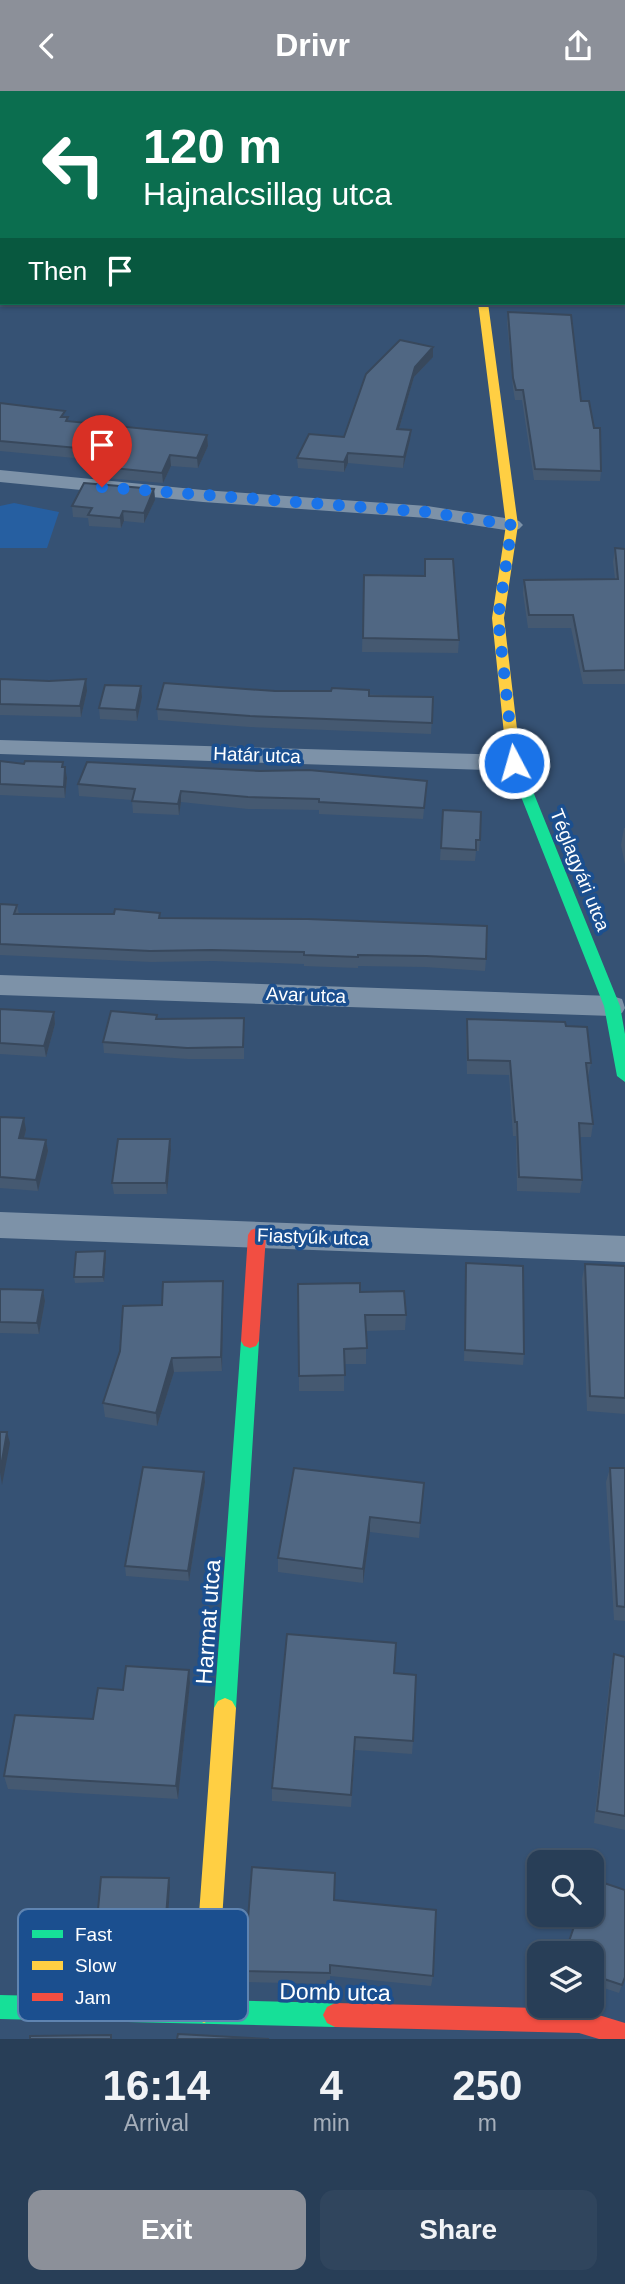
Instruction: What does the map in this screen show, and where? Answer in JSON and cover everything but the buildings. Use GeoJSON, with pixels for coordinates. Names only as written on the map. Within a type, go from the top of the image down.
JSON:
{"type":"FeatureCollection","features":[{"type":"Feature","properties":{"kind":"street","name":"Téglagyári utca"},"geometry":{"type":"LineString","coordinates":[[483,305],[512,525],[498,618],[514,763],[612,1006],[625,1076]]}},
{"type":"Feature","properties":{"kind":"street"},"geometry":{"type":"LineString","coordinates":[[0,477],[203,496],[427,512],[512,525]]}},
{"type":"Feature","properties":{"kind":"street","name":"Határ utca"},"geometry":{"type":"LineString","coordinates":[[0,747],[514,763]]}},
{"type":"Feature","properties":{"kind":"street","name":"Avar utca"},"geometry":{"type":"LineString","coordinates":[[0,985],[612,1006]]}},
{"type":"Feature","properties":{"kind":"street","name":"Fiastyúk utca"},"geometry":{"type":"LineString","coordinates":[[0,1225],[625,1249]]}},
{"type":"Feature","properties":{"kind":"street","name":"Harmat utca"},"geometry":{"type":"LineString","coordinates":[[211,1909],[257,1235]]}},
{"type":"Feature","properties":{"kind":"street","name":"Domb utca"},"geometry":{"type":"LineString","coordinates":[[0,2007],[18,2007]]}},
{"type":"Feature","properties":{"kind":"street","name":"Domb utca"},"geometry":{"type":"LineString","coordinates":[[248,2012],[579,2021],[625,2035]]}},
{"type":"Feature","properties":{"kind":"shaded area"},"geometry":{"type":"Polygon","coordinates":[[[14,503],[59,512],[47,548],[0,548],[0,506],[14,503]]]}},
{"type":"Feature","properties":{"kind":"traffic: fast"},"geometry":{"type":"LineString","coordinates":[[523,784],[612,1006],[625,1076]]}},
{"type":"Feature","properties":{"kind":"traffic: fast"},"geometry":{"type":"LineString","coordinates":[[225,1708],[250,1341]]}},
{"type":"Feature","properties":{"kind":"traffic: fast"},"geometry":{"type":"LineString","coordinates":[[0,2007],[18,2007]]}},
{"type":"Feature","properties":{"kind":"traffic: fast"},"geometry":{"type":"LineString","coordinates":[[248,2013],[335,2015]]}},
{"type":"Feature","properties":{"kind":"traffic: slow"},"geometry":{"type":"LineString","coordinates":[[483,305],[512,525],[498,618],[514,763],[523,784]]}},
{"type":"Feature","properties":{"kind":"traffic: slow"},"geometry":{"type":"LineString","coordinates":[[211,1909],[225,1708]]}},
{"type":"Feature","properties":{"kind":"traffic: jam"},"geometry":{"type":"LineString","coordinates":[[250,1341],[257,1235]]}},
{"type":"Feature","properties":{"kind":"traffic: jam"},"geometry":{"type":"LineString","coordinates":[[335,2015],[579,2021],[625,2035]]}},
{"type":"Feature","properties":{"kind":"route"},"geometry":{"type":"LineString","coordinates":[[102,487],[427,512],[512,525],[498,618],[514,763]]}}]}
